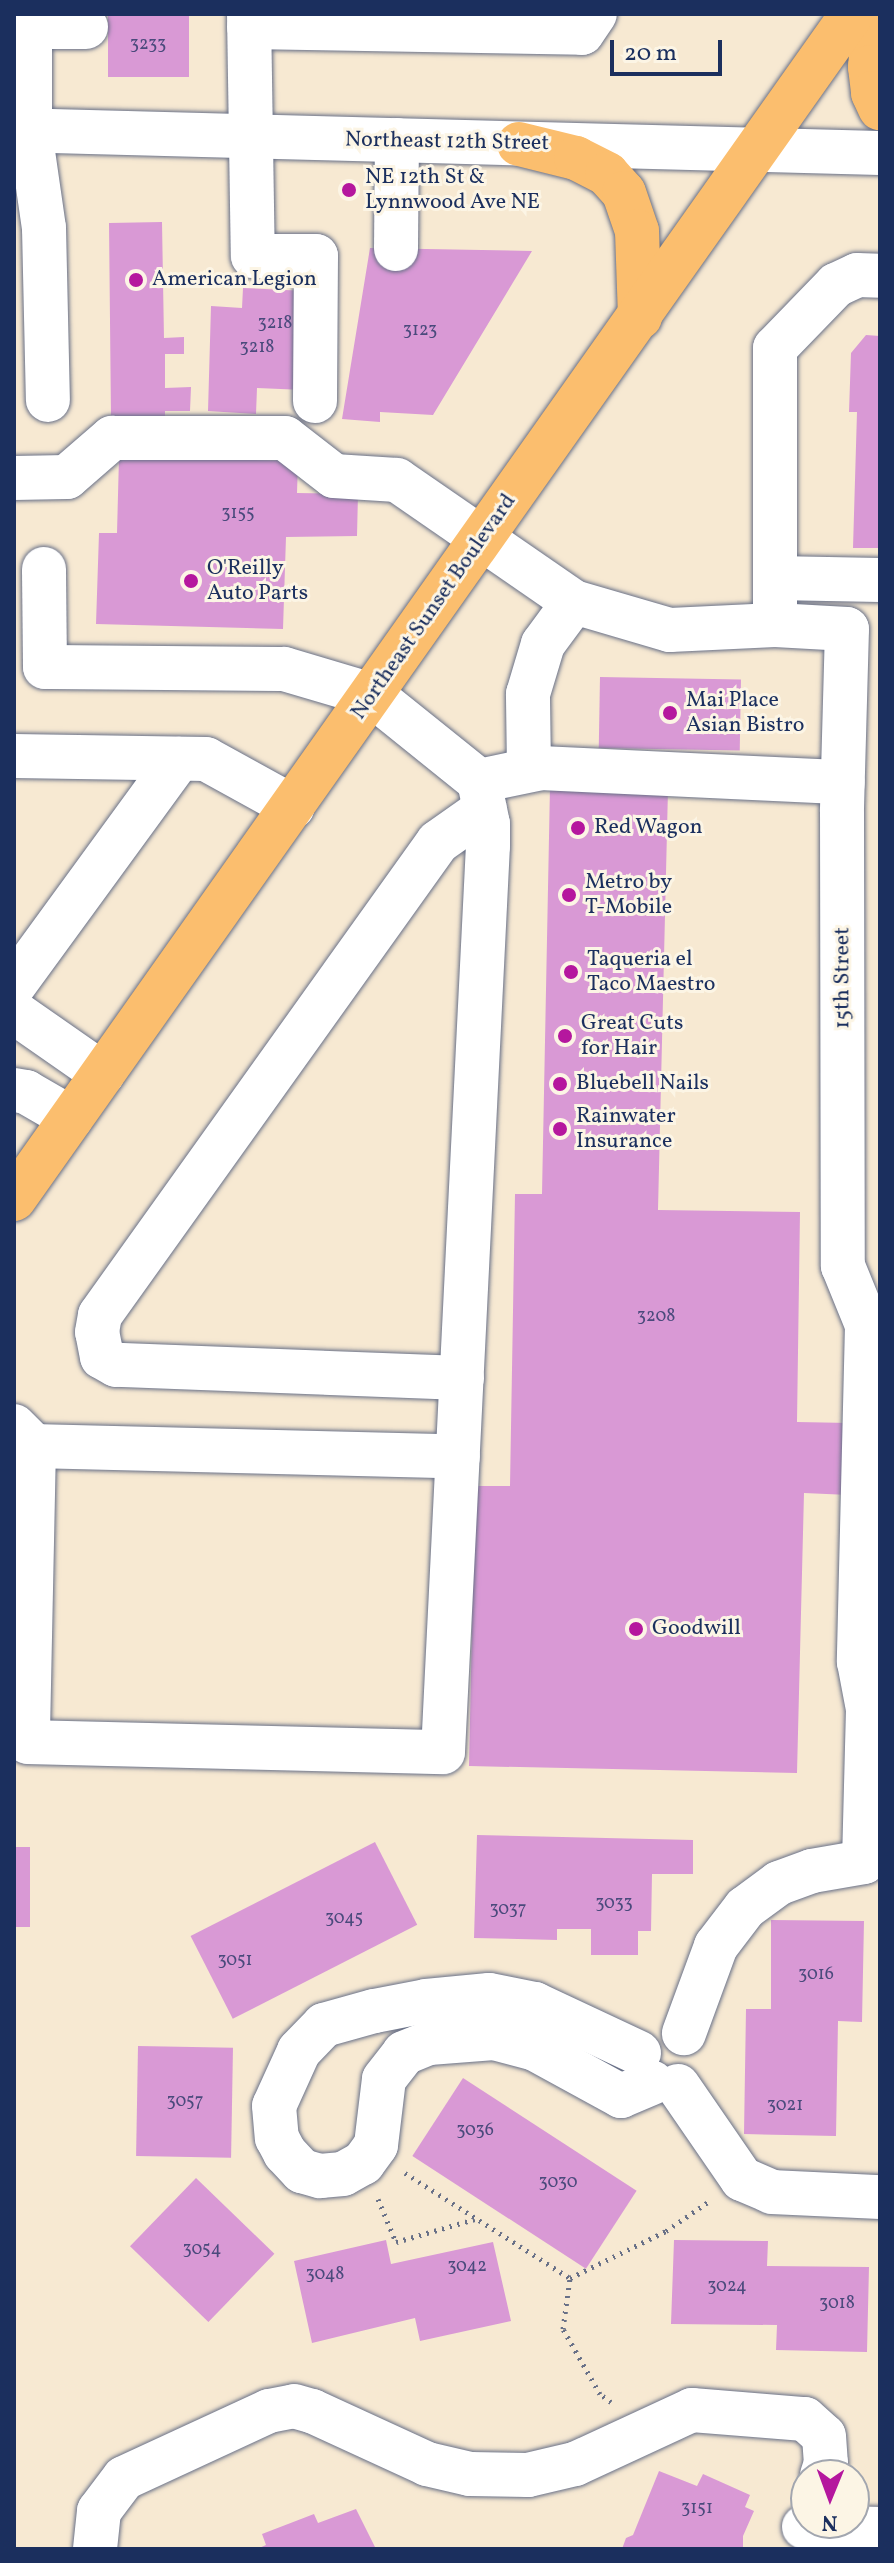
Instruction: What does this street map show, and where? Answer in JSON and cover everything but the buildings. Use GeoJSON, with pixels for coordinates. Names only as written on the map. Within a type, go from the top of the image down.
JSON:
{"type":"FeatureCollection","features":[{"type":"Feature","properties":{"kind":"main road","name":"Northeast Sunset Boulevard"},"geometry":{"type":"LineString","coordinates":[[14,1199],[759,150],[852,14]]}},
{"type":"Feature","properties":{"kind":"main road"},"geometry":{"type":"LineString","coordinates":[[875,14],[870,67],[873,93],[880,108]]}},
{"type":"Feature","properties":{"kind":"main road"},"geometry":{"type":"LineString","coordinates":[[519,144],[576,158],[607,174],[624,193],[637,231],[640,317]]}},
{"type":"Feature","properties":{"kind":"street"},"geometry":{"type":"LineString","coordinates":[[315,401],[316,256],[253,256],[249,21],[364,21],[582,33],[595,14]]}},
{"type":"Feature","properties":{"kind":"street"},"geometry":{"type":"LineString","coordinates":[[48,400],[44,228],[22,131],[22,27],[86,27]]}},
{"type":"Feature","properties":{"kind":"street","name":"Northeast 12th Street"},"geometry":{"type":"LineString","coordinates":[[22,131],[880,153]]}},
{"type":"Feature","properties":{"kind":"street"},"geometry":{"type":"LineString","coordinates":[[396,249],[397,140]]}},
{"type":"Feature","properties":{"kind":"street"},"geometry":{"type":"LineString","coordinates":[[775,625],[775,348],[836,285],[857,275],[880,276]]}},
{"type":"Feature","properties":{"kind":"street","name":"15th Street"},"geometry":{"type":"LineString","coordinates":[[14,478],[67,477],[112,438],[285,438],[334,476],[397,480],[574,602],[670,630],[775,625],[847,629],[855,802],[843,1266],[867,1325],[859,1662],[874,1709],[864,1862],[812,1871],[779,1883],[745,1908],[716,1946],[684,2033],[676,2029],[656,2031],[648,2036],[657,2074]]}},
{"type":"Feature","properties":{"kind":"street"},"geometry":{"type":"LineString","coordinates":[[44,569],[45,667],[284,669],[372,695],[482,795],[488,846],[462,1378],[443,1752],[28,1742],[24,1436],[458,1456]]}},
{"type":"Feature","properties":{"kind":"street"},"geometry":{"type":"LineString","coordinates":[[775,578],[880,580]]}},
{"type":"Feature","properties":{"kind":"street"},"geometry":{"type":"LineString","coordinates":[[529,770],[528,694],[543,644],[574,602]]}},
{"type":"Feature","properties":{"kind":"street"},"geometry":{"type":"LineString","coordinates":[[14,756],[206,759],[293,807]]}},
{"type":"Feature","properties":{"kind":"street"},"geometry":{"type":"LineString","coordinates":[[14,985],[179,759]]}},
{"type":"Feature","properties":{"kind":"street"},"geometry":{"type":"LineString","coordinates":[[462,1378],[116,1365],[102,1357],[97,1332],[100,1315],[438,842],[482,795],[529,770],[855,802]]}},
{"type":"Feature","properties":{"kind":"street"},"geometry":{"type":"LineString","coordinates":[[14,1012],[103,1074]]}},
{"type":"Feature","properties":{"kind":"street"},"geometry":{"type":"LineString","coordinates":[[14,1090],[26,1092],[71,1118]]}},
{"type":"Feature","properties":{"kind":"street"},"geometry":{"type":"LineString","coordinates":[[657,2074],[621,2096],[535,2049],[494,2038],[429,2043],[404,2053],[384,2079],[376,2145],[367,2157],[343,2174],[320,2176],[302,2171],[285,2153],[277,2138],[274,2106],[283,2084],[299,2051],[324,2025],[426,2001],[489,1995],[535,2004],[657,2074],[742,2179],[772,2192],[880,2197]]}},
{"type":"Feature","properties":{"kind":"street"},"geometry":{"type":"LineString","coordinates":[[95,2549],[99,2511],[124,2478],[269,2411],[294,2406],[312,2411],[427,2464],[470,2474],[528,2475],[575,2464],[692,2410],[805,2419],[824,2436],[826,2459]]}},
{"type":"Feature","properties":{"kind":"path"},"geometry":{"type":"LineString","coordinates":[[367,2157],[396,2242],[476,2218]]}},
{"type":"Feature","properties":{"kind":"path"},"geometry":{"type":"LineString","coordinates":[[367,2157],[476,2218],[570,2278]]}},
{"type":"Feature","properties":{"kind":"path"},"geometry":{"type":"LineString","coordinates":[[570,2278],[666,2231],[742,2179]]}},
{"type":"Feature","properties":{"kind":"path"},"geometry":{"type":"LineString","coordinates":[[570,2278],[563,2329],[600,2394],[646,2431]]}},
{"type":"Feature","properties":{"kind":"place","name":"NE 12th St & Lynnwood Ave NE"},"geometry":{"type":"Point","coordinates":[349,190]}},
{"type":"Feature","properties":{"kind":"place","name":"American Legion"},"geometry":{"type":"Point","coordinates":[136,280]}},
{"type":"Feature","properties":{"kind":"place","name":"O'Reilly Auto Parts"},"geometry":{"type":"Point","coordinates":[191,581]}},
{"type":"Feature","properties":{"kind":"place","name":"Mai Place Asian Bistro"},"geometry":{"type":"Point","coordinates":[670,713]}},
{"type":"Feature","properties":{"kind":"place","name":"Red Wagon"},"geometry":{"type":"Point","coordinates":[578,828]}},
{"type":"Feature","properties":{"kind":"place","name":"Metro by T-Mobile"},"geometry":{"type":"Point","coordinates":[569,895]}},
{"type":"Feature","properties":{"kind":"place","name":"Taqueria el Taco Maestro"},"geometry":{"type":"Point","coordinates":[571,972]}},
{"type":"Feature","properties":{"kind":"place","name":"Great Cuts for Hair"},"geometry":{"type":"Point","coordinates":[565,1036]}},
{"type":"Feature","properties":{"kind":"place","name":"Bluebell Nails"},"geometry":{"type":"Point","coordinates":[560,1084]}},
{"type":"Feature","properties":{"kind":"place","name":"Rainwater Insurance"},"geometry":{"type":"Point","coordinates":[560,1129]}},
{"type":"Feature","properties":{"kind":"place","name":"Goodwill"},"geometry":{"type":"Point","coordinates":[636,1629]}}]}
